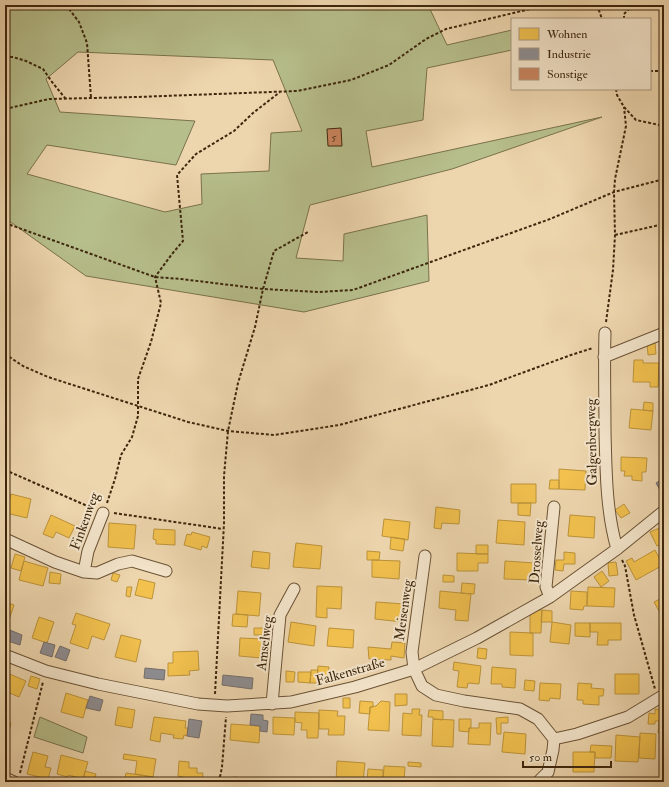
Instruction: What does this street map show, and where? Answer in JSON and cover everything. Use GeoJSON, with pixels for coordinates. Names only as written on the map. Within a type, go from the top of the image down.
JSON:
{"type":"FeatureCollection","features":[{"type":"Feature","properties":{"kind":"street","name":"Galgenbergweg"},"geometry":{"type":"LineString","coordinates":[[605,333],[604,357],[608,495],[617,550]]}},
{"type":"Feature","properties":{"kind":"street"},"geometry":{"type":"LineString","coordinates":[[604,357],[664,333]]}},
{"type":"Feature","properties":{"kind":"street","name":"Drosselweg"},"geometry":{"type":"LineString","coordinates":[[550,597],[546,587],[554,507]]}},
{"type":"Feature","properties":{"kind":"street","name":"Falkenstraße"},"geometry":{"type":"LineString","coordinates":[[5,654],[46,671],[98,684],[198,704],[227,706],[291,702],[356,687],[414,669],[477,638],[550,597],[617,550],[664,511]]}},
{"type":"Feature","properties":{"kind":"street","name":"Finkenweg"},"geometry":{"type":"LineString","coordinates":[[84,572],[88,551],[104,513]]}},
{"type":"Feature","properties":{"kind":"street","name":"Finkenweg"},"geometry":{"type":"LineString","coordinates":[[5,539],[55,562],[84,572],[97,572],[118,564],[132,561],[166,571]]}},
{"type":"Feature","properties":{"kind":"street","name":"Meisenweg"},"geometry":{"type":"LineString","coordinates":[[414,669],[412,652],[426,556]]}},
{"type":"Feature","properties":{"kind":"street","name":"Amselweg"},"geometry":{"type":"LineString","coordinates":[[272,704],[280,615],[294,589]]}},
{"type":"Feature","properties":{"kind":"street"},"geometry":{"type":"LineString","coordinates":[[414,669],[422,686],[436,695],[464,701],[520,708],[538,719],[554,739],[554,750],[548,772],[538,782]]}},
{"type":"Feature","properties":{"kind":"street"},"geometry":{"type":"LineString","coordinates":[[554,739],[577,734],[628,716],[664,695]]}},
{"type":"Feature","properties":{"kind":"street"},"geometry":{"type":"LineString","coordinates":[[5,778],[17,778]]}},
{"type":"Feature","properties":{"kind":"path"},"geometry":{"type":"LineString","coordinates":[[66,5],[79,22],[87,43],[91,98]]}},
{"type":"Feature","properties":{"kind":"path"},"geometry":{"type":"LineString","coordinates":[[5,109],[48,99],[297,91],[351,80],[389,65],[426,39],[446,29],[547,5]]}},
{"type":"Feature","properties":{"kind":"path"},"geometry":{"type":"LineString","coordinates":[[596,5],[602,18]]}},
{"type":"Feature","properties":{"kind":"path"},"geometry":{"type":"LineString","coordinates":[[624,18],[624,14],[634,5]]}},
{"type":"Feature","properties":{"kind":"path"},"geometry":{"type":"LineString","coordinates":[[5,57],[13,57],[26,61],[43,69],[65,98]]}},
{"type":"Feature","properties":{"kind":"path"},"geometry":{"type":"LineString","coordinates":[[651,70],[664,71]]}},
{"type":"Feature","properties":{"kind":"path"},"geometry":{"type":"LineString","coordinates":[[616,90],[617,95],[624,107],[636,120],[664,126]]}},
{"type":"Feature","properties":{"kind":"path"},"geometry":{"type":"LineString","coordinates":[[155,277],[183,241],[177,175],[196,154],[234,131],[253,113],[281,92]]}},
{"type":"Feature","properties":{"kind":"path"},"geometry":{"type":"LineString","coordinates":[[605,333],[613,270],[615,235],[615,180],[626,126],[624,107]]}},
{"type":"Feature","properties":{"kind":"path"},"geometry":{"type":"LineString","coordinates":[[660,126],[664,121]]}},
{"type":"Feature","properties":{"kind":"path"},"geometry":{"type":"LineString","coordinates":[[5,223],[155,277],[263,289],[319,292],[353,290],[543,222],[614,192],[664,179]]}},
{"type":"Feature","properties":{"kind":"path"},"geometry":{"type":"LineString","coordinates":[[615,235],[664,224]]}},
{"type":"Feature","properties":{"kind":"path"},"geometry":{"type":"LineString","coordinates":[[215,689],[224,523],[224,476],[228,431],[238,383],[255,327],[263,289],[274,251],[308,232]]}},
{"type":"Feature","properties":{"kind":"path","name":"Finkenweg"},"geometry":{"type":"LineString","coordinates":[[104,513],[121,455],[132,437],[138,416],[138,379],[151,342],[161,303],[155,277]]}},
{"type":"Feature","properties":{"kind":"path"},"geometry":{"type":"LineString","coordinates":[[5,354],[23,366],[48,377],[188,422],[228,431],[274,435],[339,425],[489,385],[571,355],[605,345]]}},
{"type":"Feature","properties":{"kind":"path"},"geometry":{"type":"LineString","coordinates":[[5,367],[9,357]]}},
{"type":"Feature","properties":{"kind":"path"},"geometry":{"type":"LineString","coordinates":[[617,550],[625,566],[634,615],[654,687]]}},
{"type":"Feature","properties":{"kind":"path"},"geometry":{"type":"LineString","coordinates":[[17,778],[46,671]]}},
{"type":"Feature","properties":{"kind":"path"},"geometry":{"type":"LineString","coordinates":[[219,782],[222,767],[227,706]]}},
{"type":"Feature","properties":{"kind":"green space"},"geometry":{"type":"Polygon","coordinates":[[[5,5],[428,5],[447,45],[511,30],[511,50],[427,68],[423,120],[366,131],[372,167],[602,117],[452,169],[310,205],[296,258],[343,261],[344,234],[427,215],[429,281],[304,312],[86,276],[5,218],[5,5]],[[78,52],[46,79],[60,112],[195,121],[176,165],[47,145],[27,174],[165,212],[202,204],[201,174],[269,171],[271,133],[302,131],[273,60],[78,52]]]}},
{"type":"Feature","properties":{"kind":"green space"},"geometry":{"type":"Polygon","coordinates":[[[40,717],[87,737],[83,753],[34,737],[40,717]]]}},
{"type":"Feature","properties":{"kind":"building: Wohnen"},"geometry":{"type":"Polygon","coordinates":[[[647,343],[655,343],[656,354],[648,355],[647,343]]]}},
{"type":"Feature","properties":{"kind":"building: Wohnen"},"geometry":{"type":"Polygon","coordinates":[[[634,360],[643,360],[643,363],[659,363],[658,387],[650,387],[650,382],[633,382],[634,360]]]}},
{"type":"Feature","properties":{"kind":"building: Wohnen"},"geometry":{"type":"Polygon","coordinates":[[[644,402],[653,403],[653,411],[643,410],[644,402]]]}},
{"type":"Feature","properties":{"kind":"building: Wohnen"},"geometry":{"type":"Polygon","coordinates":[[[631,409],[653,411],[651,430],[629,428],[631,409]]]}},
{"type":"Feature","properties":{"kind":"building: Wohnen"},"geometry":{"type":"Polygon","coordinates":[[[621,457],[647,458],[646,472],[642,472],[642,481],[632,480],[632,476],[624,476],[625,471],[621,471],[621,457]]]}},
{"type":"Feature","properties":{"kind":"building: Wohnen"},"geometry":{"type":"Polygon","coordinates":[[[559,469],[586,471],[585,490],[559,489],[559,469]]]}},
{"type":"Feature","properties":{"kind":"building: Wohnen"},"geometry":{"type":"Polygon","coordinates":[[[550,480],[559,480],[559,489],[549,489],[550,480]]]}},
{"type":"Feature","properties":{"kind":"building: Wohnen"},"geometry":{"type":"Polygon","coordinates":[[[511,484],[536,484],[536,503],[511,503],[511,484]]]}},
{"type":"Feature","properties":{"kind":"building: Wohnen"},"geometry":{"type":"Polygon","coordinates":[[[11,494],[31,499],[27,518],[6,513],[11,494]]]}},
{"type":"Feature","properties":{"kind":"building: Wohnen"},"geometry":{"type":"Polygon","coordinates":[[[518,503],[531,503],[530,516],[518,515],[518,503]]]}},
{"type":"Feature","properties":{"kind":"building: Wohnen"},"geometry":{"type":"Polygon","coordinates":[[[624,504],[630,513],[621,518],[615,510],[624,504]]]}},
{"type":"Feature","properties":{"kind":"building: Wohnen"},"geometry":{"type":"Polygon","coordinates":[[[436,507],[460,510],[459,524],[442,523],[441,529],[434,528],[436,507]]]}},
{"type":"Feature","properties":{"kind":"building: Wohnen"},"geometry":{"type":"Polygon","coordinates":[[[51,515],[75,526],[69,538],[56,532],[53,538],[43,534],[51,515]]]}},
{"type":"Feature","properties":{"kind":"building: Wohnen"},"geometry":{"type":"Polygon","coordinates":[[[570,515],[595,517],[594,538],[568,536],[570,515]]]}},
{"type":"Feature","properties":{"kind":"building: Wohnen"},"geometry":{"type":"Polygon","coordinates":[[[384,519],[410,522],[408,540],[382,536],[384,519]]]}},
{"type":"Feature","properties":{"kind":"building: Wohnen"},"geometry":{"type":"Polygon","coordinates":[[[498,520],[525,522],[524,545],[496,543],[498,520]]]}},
{"type":"Feature","properties":{"kind":"building: Wohnen"},"geometry":{"type":"Polygon","coordinates":[[[109,523],[136,525],[134,549],[108,547],[109,523]]]}},
{"type":"Feature","properties":{"kind":"building: Wohnen"},"geometry":{"type":"Polygon","coordinates":[[[662,527],[664,531],[664,543],[657,546],[650,532],[662,527]]]}},
{"type":"Feature","properties":{"kind":"building: Wohnen"},"geometry":{"type":"Polygon","coordinates":[[[154,529],[175,530],[175,545],[156,544],[156,540],[153,539],[154,529]]]}},
{"type":"Feature","properties":{"kind":"building: Wohnen"},"geometry":{"type":"Polygon","coordinates":[[[192,532],[210,537],[207,548],[202,546],[201,550],[184,545],[187,534],[191,535],[192,532]]]}},
{"type":"Feature","properties":{"kind":"building: Wohnen"},"geometry":{"type":"Polygon","coordinates":[[[391,537],[405,539],[403,551],[390,549],[391,537]]]}},
{"type":"Feature","properties":{"kind":"building: Wohnen"},"geometry":{"type":"Polygon","coordinates":[[[296,543],[322,546],[320,569],[293,567],[296,543]]]}},
{"type":"Feature","properties":{"kind":"building: Wohnen"},"geometry":{"type":"Polygon","coordinates":[[[476,545],[488,545],[488,554],[476,554],[476,545]]]}},
{"type":"Feature","properties":{"kind":"building: Wohnen"},"geometry":{"type":"Polygon","coordinates":[[[655,550],[663,565],[636,580],[626,561],[632,558],[634,562],[655,550]]]}},
{"type":"Feature","properties":{"kind":"building: Wohnen"},"geometry":{"type":"Polygon","coordinates":[[[253,551],[270,553],[269,569],[251,567],[253,551]]]}},
{"type":"Feature","properties":{"kind":"building: Wohnen"},"geometry":{"type":"Polygon","coordinates":[[[367,551],[380,552],[379,560],[367,560],[367,551]]]}},
{"type":"Feature","properties":{"kind":"building: Wohnen"},"geometry":{"type":"Polygon","coordinates":[[[564,552],[575,553],[575,564],[564,564],[563,571],[555,570],[556,560],[564,560],[564,552]]]}},
{"type":"Feature","properties":{"kind":"building: Wohnen"},"geometry":{"type":"Polygon","coordinates":[[[457,553],[488,554],[488,563],[478,563],[478,571],[457,571],[457,553]]]}},
{"type":"Feature","properties":{"kind":"building: Wohnen"},"geometry":{"type":"Polygon","coordinates":[[[15,554],[25,557],[21,571],[11,568],[15,554]]]}},
{"type":"Feature","properties":{"kind":"building: Wohnen"},"geometry":{"type":"Polygon","coordinates":[[[372,560],[400,561],[399,579],[372,577],[372,560]]]}},
{"type":"Feature","properties":{"kind":"building: Wohnen"},"geometry":{"type":"Polygon","coordinates":[[[24,561],[48,568],[43,586],[19,580],[24,561]]]}},
{"type":"Feature","properties":{"kind":"building: Wohnen"},"geometry":{"type":"Polygon","coordinates":[[[505,561],[534,563],[533,580],[504,579],[505,561]]]}},
{"type":"Feature","properties":{"kind":"building: Wohnen"},"geometry":{"type":"Polygon","coordinates":[[[616,562],[618,575],[609,576],[608,563],[616,562]]]}},
{"type":"Feature","properties":{"kind":"building: Wohnen"},"geometry":{"type":"Polygon","coordinates":[[[602,571],[609,581],[601,587],[594,577],[602,571]]]}},
{"type":"Feature","properties":{"kind":"building: Wohnen"},"geometry":{"type":"Polygon","coordinates":[[[50,572],[61,574],[60,584],[49,583],[50,572]]]}},
{"type":"Feature","properties":{"kind":"building: Wohnen"},"geometry":{"type":"Polygon","coordinates":[[[113,573],[120,575],[117,582],[111,580],[113,573]]]}},
{"type":"Feature","properties":{"kind":"building: Wohnen"},"geometry":{"type":"Polygon","coordinates":[[[443,575],[454,576],[454,582],[443,582],[443,575]]]}},
{"type":"Feature","properties":{"kind":"building: Wohnen"},"geometry":{"type":"Polygon","coordinates":[[[139,579],[155,583],[152,599],[135,595],[139,579]]]}},
{"type":"Feature","properties":{"kind":"building: Wohnen"},"geometry":{"type":"Polygon","coordinates":[[[462,583],[475,584],[474,594],[461,593],[462,583]]]}},
{"type":"Feature","properties":{"kind":"building: Wohnen"},"geometry":{"type":"Polygon","coordinates":[[[317,586],[342,587],[341,609],[327,608],[327,618],[316,617],[317,586]]]}},
{"type":"Feature","properties":{"kind":"building: Wohnen"},"geometry":{"type":"Polygon","coordinates":[[[127,587],[132,587],[130,597],[126,596],[127,587]]]}},
{"type":"Feature","properties":{"kind":"building: Wohnen"},"geometry":{"type":"Polygon","coordinates":[[[588,587],[615,588],[614,607],[587,606],[588,587]]]}},
{"type":"Feature","properties":{"kind":"building: Wohnen"},"geometry":{"type":"Polygon","coordinates":[[[238,591],[261,593],[259,616],[236,614],[238,591]]]}},
{"type":"Feature","properties":{"kind":"building: Wohnen"},"geometry":{"type":"Polygon","coordinates":[[[440,591],[471,594],[468,621],[455,620],[456,610],[439,608],[440,591]]]}},
{"type":"Feature","properties":{"kind":"building: Wohnen"},"geometry":{"type":"Polygon","coordinates":[[[571,591],[587,592],[587,606],[584,606],[583,610],[570,609],[571,591]]]}},
{"type":"Feature","properties":{"kind":"building: Wohnen"},"geometry":{"type":"Polygon","coordinates":[[[664,597],[664,620],[654,602],[664,597]]]}},
{"type":"Feature","properties":{"kind":"building: Wohnen"},"geometry":{"type":"Polygon","coordinates":[[[5,602],[14,605],[7,626],[5,625],[5,602]]]}},
{"type":"Feature","properties":{"kind":"building: Wohnen"},"geometry":{"type":"Polygon","coordinates":[[[376,602],[404,604],[403,622],[375,619],[376,602]]]}},
{"type":"Feature","properties":{"kind":"building: Wohnen"},"geometry":{"type":"Polygon","coordinates":[[[530,610],[542,610],[541,633],[530,633],[530,610]]]}},
{"type":"Feature","properties":{"kind":"building: Wohnen"},"geometry":{"type":"Polygon","coordinates":[[[542,610],[552,611],[552,622],[541,622],[542,610]]]}},
{"type":"Feature","properties":{"kind":"building: Wohnen"},"geometry":{"type":"Polygon","coordinates":[[[76,613],[110,624],[104,640],[92,636],[88,649],[70,643],[76,625],[72,624],[76,613]]]}},
{"type":"Feature","properties":{"kind":"building: Wohnen"},"geometry":{"type":"Polygon","coordinates":[[[233,614],[248,615],[247,627],[232,626],[233,614]]]}},
{"type":"Feature","properties":{"kind":"building: Wohnen"},"geometry":{"type":"Polygon","coordinates":[[[39,617],[54,622],[47,643],[32,638],[39,617]]]}},
{"type":"Feature","properties":{"kind":"building: Wohnen"},"geometry":{"type":"Polygon","coordinates":[[[291,622],[316,626],[314,646],[288,642],[291,622]]]}},
{"type":"Feature","properties":{"kind":"building: Wohnen"},"geometry":{"type":"Polygon","coordinates":[[[552,622],[571,625],[569,644],[550,642],[552,622]]]}},
{"type":"Feature","properties":{"kind":"building: Wohnen"},"geometry":{"type":"Polygon","coordinates":[[[575,623],[590,623],[590,637],[575,636],[575,623]]]}},
{"type":"Feature","properties":{"kind":"building: Wohnen"},"geometry":{"type":"Polygon","coordinates":[[[590,623],[621,623],[621,640],[608,640],[608,645],[597,645],[598,632],[590,632],[590,623]]]}},
{"type":"Feature","properties":{"kind":"building: Wohnen"},"geometry":{"type":"Polygon","coordinates":[[[254,628],[266,628],[265,635],[254,635],[254,628]]]}},
{"type":"Feature","properties":{"kind":"building: Wohnen"},"geometry":{"type":"Polygon","coordinates":[[[329,628],[354,630],[353,648],[327,646],[329,628]]]}},
{"type":"Feature","properties":{"kind":"building: Wohnen"},"geometry":{"type":"Polygon","coordinates":[[[510,632],[533,633],[533,656],[510,655],[510,632]]]}},
{"type":"Feature","properties":{"kind":"building: Wohnen"},"geometry":{"type":"Polygon","coordinates":[[[121,635],[141,640],[136,662],[115,657],[121,635]]]}},
{"type":"Feature","properties":{"kind":"building: Wohnen"},"geometry":{"type":"Polygon","coordinates":[[[240,638],[263,639],[262,658],[239,656],[240,638]]]}},
{"type":"Feature","properties":{"kind":"building: Wohnen"},"geometry":{"type":"Polygon","coordinates":[[[392,642],[405,643],[404,658],[391,656],[391,660],[369,659],[368,647],[391,649],[392,642]]]}},
{"type":"Feature","properties":{"kind":"building: Wohnen"},"geometry":{"type":"Polygon","coordinates":[[[478,648],[487,649],[486,659],[477,658],[478,648]]]}},
{"type":"Feature","properties":{"kind":"building: Wohnen"},"geometry":{"type":"Polygon","coordinates":[[[198,651],[199,670],[189,671],[190,675],[168,676],[168,663],[173,663],[173,652],[198,651]]]}},
{"type":"Feature","properties":{"kind":"building: Wohnen"},"geometry":{"type":"Polygon","coordinates":[[[454,662],[481,666],[479,684],[468,683],[467,688],[457,687],[459,671],[453,670],[454,662]]]}},
{"type":"Feature","properties":{"kind":"building: Wohnen"},"geometry":{"type":"Polygon","coordinates":[[[318,666],[329,667],[328,679],[317,678],[318,666]]]}},
{"type":"Feature","properties":{"kind":"building: Wohnen"},"geometry":{"type":"Polygon","coordinates":[[[492,667],[516,669],[515,688],[502,687],[502,684],[491,684],[492,667]]]}},
{"type":"Feature","properties":{"kind":"building: Wohnen"},"geometry":{"type":"Polygon","coordinates":[[[311,670],[318,670],[317,683],[310,683],[311,670]]]}},
{"type":"Feature","properties":{"kind":"building: Wohnen"},"geometry":{"type":"Polygon","coordinates":[[[286,671],[295,672],[294,682],[286,682],[286,671]]]}},
{"type":"Feature","properties":{"kind":"building: Wohnen"},"geometry":{"type":"Polygon","coordinates":[[[5,672],[26,681],[19,697],[5,691],[5,672]]]}},
{"type":"Feature","properties":{"kind":"building: Wohnen"},"geometry":{"type":"Polygon","coordinates":[[[298,672],[311,672],[310,683],[298,682],[298,672]]]}},
{"type":"Feature","properties":{"kind":"building: Wohnen"},"geometry":{"type":"Polygon","coordinates":[[[615,674],[639,674],[639,694],[615,694],[615,674]]]}},
{"type":"Feature","properties":{"kind":"building: Wohnen"},"geometry":{"type":"Polygon","coordinates":[[[31,676],[40,679],[37,689],[28,686],[31,676]]]}},
{"type":"Feature","properties":{"kind":"building: Wohnen"},"geometry":{"type":"Polygon","coordinates":[[[525,680],[535,681],[534,691],[524,690],[525,680]]]}},
{"type":"Feature","properties":{"kind":"building: Wohnen"},"geometry":{"type":"Polygon","coordinates":[[[540,683],[561,684],[560,699],[550,698],[549,701],[539,700],[540,683]]]}},
{"type":"Feature","properties":{"kind":"building: Wohnen"},"geometry":{"type":"Polygon","coordinates":[[[578,683],[592,684],[591,688],[604,689],[603,696],[599,696],[599,705],[583,704],[583,700],[577,700],[578,683]]]}},
{"type":"Feature","properties":{"kind":"building: Wohnen"},"geometry":{"type":"Polygon","coordinates":[[[66,693],[88,700],[83,718],[61,712],[66,693]]]}},
{"type":"Feature","properties":{"kind":"building: Wohnen"},"geometry":{"type":"Polygon","coordinates":[[[395,694],[407,694],[407,705],[395,706],[395,694]]]}},
{"type":"Feature","properties":{"kind":"building: Wohnen"},"geometry":{"type":"Polygon","coordinates":[[[343,698],[350,698],[350,708],[343,708],[343,698]]]}},
{"type":"Feature","properties":{"kind":"building: Wohnen"},"geometry":{"type":"Polygon","coordinates":[[[360,701],[373,702],[373,707],[370,707],[370,714],[359,713],[360,701]]]}},
{"type":"Feature","properties":{"kind":"building: Wohnen"},"geometry":{"type":"Polygon","coordinates":[[[381,701],[390,702],[389,731],[368,730],[370,707],[376,706],[381,701]]]}},
{"type":"Feature","properties":{"kind":"building: Wohnen"},"geometry":{"type":"Polygon","coordinates":[[[118,707],[135,710],[132,728],[115,725],[118,707]]]}},
{"type":"Feature","properties":{"kind":"building: Wohnen"},"geometry":{"type":"Polygon","coordinates":[[[412,709],[420,709],[419,715],[422,715],[421,736],[402,735],[403,713],[412,714],[412,709]]]}},
{"type":"Feature","properties":{"kind":"building: Wohnen"},"geometry":{"type":"Polygon","coordinates":[[[655,709],[662,710],[662,713],[664,713],[664,733],[658,733],[659,721],[655,721],[655,724],[648,724],[649,713],[655,714],[655,709]]]}},
{"type":"Feature","properties":{"kind":"building: Wohnen"},"geometry":{"type":"Polygon","coordinates":[[[319,710],[338,711],[337,716],[345,716],[344,735],[328,735],[329,729],[319,729],[319,710]]]}},
{"type":"Feature","properties":{"kind":"building: Wohnen"},"geometry":{"type":"Polygon","coordinates":[[[429,710],[443,711],[443,720],[428,717],[429,710]]]}},
{"type":"Feature","properties":{"kind":"building: Wohnen"},"geometry":{"type":"Polygon","coordinates":[[[295,712],[319,713],[318,738],[307,738],[307,730],[301,730],[302,723],[295,722],[295,712]]]}},
{"type":"Feature","properties":{"kind":"building: Wohnen"},"geometry":{"type":"Polygon","coordinates":[[[154,717],[186,721],[185,728],[188,728],[187,736],[184,735],[183,739],[173,738],[174,735],[161,733],[160,742],[150,740],[154,717]]]}},
{"type":"Feature","properties":{"kind":"building: Wohnen"},"geometry":{"type":"Polygon","coordinates":[[[273,717],[295,718],[294,735],[273,734],[273,717]]]}},
{"type":"Feature","properties":{"kind":"building: Wohnen"},"geometry":{"type":"Polygon","coordinates":[[[508,717],[508,723],[501,723],[501,734],[497,734],[496,718],[508,717]]]}},
{"type":"Feature","properties":{"kind":"building: Wohnen"},"geometry":{"type":"Polygon","coordinates":[[[433,719],[454,720],[453,747],[432,746],[433,719]]]}},
{"type":"Feature","properties":{"kind":"building: Wohnen"},"geometry":{"type":"Polygon","coordinates":[[[459,719],[471,719],[471,728],[469,728],[469,732],[459,731],[459,719]]]}},
{"type":"Feature","properties":{"kind":"building: Wohnen"},"geometry":{"type":"Polygon","coordinates":[[[5,721],[11,723],[8,735],[5,734],[5,721]]]}},
{"type":"Feature","properties":{"kind":"building: Wohnen"},"geometry":{"type":"Polygon","coordinates":[[[479,723],[491,723],[490,745],[468,744],[469,728],[479,728],[479,723]]]}},
{"type":"Feature","properties":{"kind":"building: Wohnen"},"geometry":{"type":"Polygon","coordinates":[[[231,724],[260,726],[259,743],[230,740],[231,724]]]}},
{"type":"Feature","properties":{"kind":"building: Wohnen"},"geometry":{"type":"Polygon","coordinates":[[[504,732],[526,734],[525,754],[502,752],[504,732]]]}},
{"type":"Feature","properties":{"kind":"building: Wohnen"},"geometry":{"type":"Polygon","coordinates":[[[640,733],[656,734],[655,759],[639,758],[640,733]]]}},
{"type":"Feature","properties":{"kind":"building: Wohnen"},"geometry":{"type":"Polygon","coordinates":[[[616,735],[640,737],[638,762],[615,761],[616,735]]]}},
{"type":"Feature","properties":{"kind":"building: Wohnen"},"geometry":{"type":"Polygon","coordinates":[[[591,745],[612,746],[611,758],[595,758],[595,752],[590,752],[591,745]]]}},
{"type":"Feature","properties":{"kind":"building: Wohnen"},"geometry":{"type":"Polygon","coordinates":[[[33,752],[48,756],[45,767],[51,768],[48,779],[27,774],[33,752]]]}},
{"type":"Feature","properties":{"kind":"building: Wohnen"},"geometry":{"type":"Polygon","coordinates":[[[573,752],[595,752],[594,772],[573,772],[573,752]]]}},
{"type":"Feature","properties":{"kind":"building: Wohnen"},"geometry":{"type":"Polygon","coordinates":[[[124,754],[156,759],[153,777],[135,774],[137,761],[123,759],[124,754]]]}},
{"type":"Feature","properties":{"kind":"building: Wohnen"},"geometry":{"type":"Polygon","coordinates":[[[61,755],[88,762],[83,779],[57,774],[61,755]]]}},
{"type":"Feature","properties":{"kind":"building: Wohnen"},"geometry":{"type":"Polygon","coordinates":[[[179,761],[189,762],[189,768],[197,768],[197,773],[203,773],[202,782],[183,782],[183,777],[178,776],[179,761]]]}},
{"type":"Feature","properties":{"kind":"building: Wohnen"},"geometry":{"type":"Polygon","coordinates":[[[337,761],[365,763],[363,782],[336,782],[337,761]]]}},
{"type":"Feature","properties":{"kind":"building: Wohnen"},"geometry":{"type":"Polygon","coordinates":[[[408,762],[421,763],[421,767],[408,766],[408,762]]]}},
{"type":"Feature","properties":{"kind":"building: Wohnen"},"geometry":{"type":"Polygon","coordinates":[[[384,766],[405,767],[404,782],[383,782],[384,766]]]}},
{"type":"Feature","properties":{"kind":"building: Wohnen"},"geometry":{"type":"Polygon","coordinates":[[[368,769],[383,770],[383,782],[367,782],[368,769]]]}},
{"type":"Feature","properties":{"kind":"building: Wohnen"},"geometry":{"type":"Polygon","coordinates":[[[85,771],[96,774],[94,782],[71,782],[72,776],[83,779],[85,771]]]}},
{"type":"Feature","properties":{"kind":"building: Wohnen"},"geometry":{"type":"Polygon","coordinates":[[[126,773],[153,777],[153,782],[140,782],[140,780],[125,778],[126,773]]]}},
{"type":"Feature","properties":{"kind":"building: Wohnen"},"geometry":{"type":"Polygon","coordinates":[[[233,777],[257,779],[256,782],[233,782],[233,777]]]}},
{"type":"Feature","properties":{"kind":"building: Industrie"},"geometry":{"type":"Polygon","coordinates":[[[664,478],[664,490],[661,492],[656,483],[664,478]]]}},
{"type":"Feature","properties":{"kind":"building: Industrie"},"geometry":{"type":"Polygon","coordinates":[[[5,628],[22,635],[20,645],[5,640],[5,628]]]}},
{"type":"Feature","properties":{"kind":"building: Industrie"},"geometry":{"type":"Polygon","coordinates":[[[44,642],[55,645],[52,657],[40,653],[44,642]]]}},
{"type":"Feature","properties":{"kind":"building: Industrie"},"geometry":{"type":"Polygon","coordinates":[[[60,646],[70,650],[66,661],[55,657],[60,646]]]}},
{"type":"Feature","properties":{"kind":"building: Industrie"},"geometry":{"type":"Polygon","coordinates":[[[145,668],[165,670],[164,680],[144,678],[145,668]]]}},
{"type":"Feature","properties":{"kind":"building: Industrie"},"geometry":{"type":"Polygon","coordinates":[[[223,675],[253,678],[252,689],[222,685],[223,675]]]}},
{"type":"Feature","properties":{"kind":"building: Industrie"},"geometry":{"type":"Polygon","coordinates":[[[90,696],[103,700],[100,711],[86,708],[90,696]]]}},
{"type":"Feature","properties":{"kind":"building: Industrie"},"geometry":{"type":"Polygon","coordinates":[[[251,714],[263,715],[263,720],[268,721],[267,732],[260,731],[260,726],[250,725],[251,714]]]}},
{"type":"Feature","properties":{"kind":"building: Industrie"},"geometry":{"type":"Polygon","coordinates":[[[189,719],[202,721],[199,738],[187,736],[189,719]]]}},
{"type":"Feature","properties":{"kind":"building: Sonstige"},"geometry":{"type":"Polygon","coordinates":[[[341,128],[342,146],[328,146],[327,129],[341,128]]]}}]}
